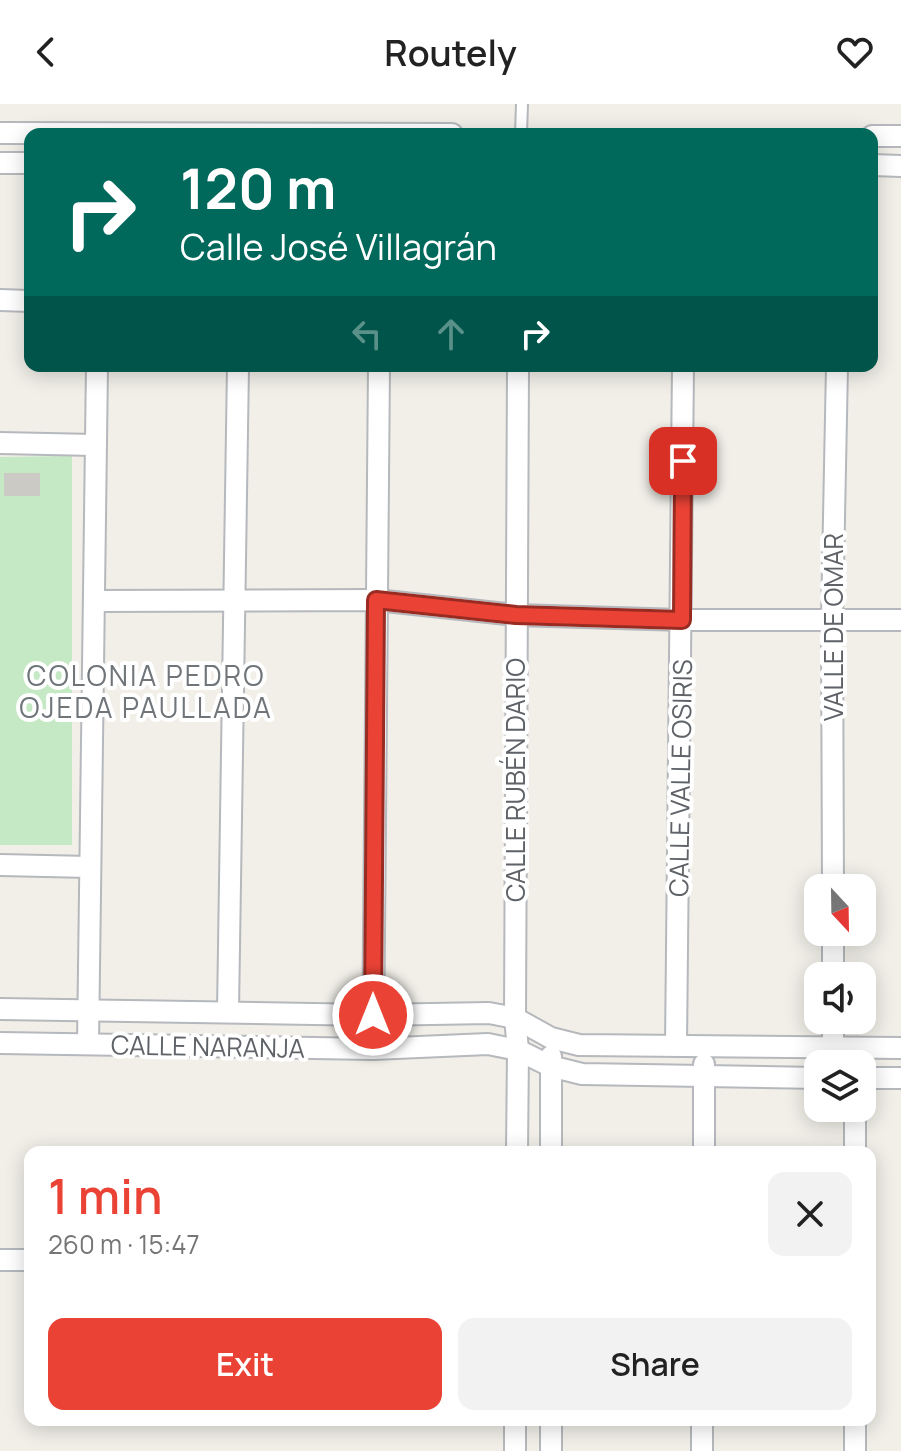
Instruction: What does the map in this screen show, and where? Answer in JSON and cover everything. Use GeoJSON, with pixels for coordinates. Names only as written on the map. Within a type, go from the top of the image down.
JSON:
{"type":"FeatureCollection","features":[{"type":"Feature","properties":{"kind":"street"},"geometry":{"type":"LineString","coordinates":[[0,133],[24,133]]}},
{"type":"Feature","properties":{"kind":"street"},"geometry":{"type":"LineString","coordinates":[[878,136],[901,136]]}},
{"type":"Feature","properties":{"kind":"street"},"geometry":{"type":"LineString","coordinates":[[0,163],[24,163]]}},
{"type":"Feature","properties":{"kind":"street"},"geometry":{"type":"LineString","coordinates":[[878,165],[901,166]]}},
{"type":"Feature","properties":{"kind":"street"},"geometry":{"type":"LineString","coordinates":[[0,300],[24,301]]}},
{"type":"Feature","properties":{"kind":"street"},"geometry":{"type":"LineString","coordinates":[[88,1044],[97,372]]}},
{"type":"Feature","properties":{"kind":"street"},"geometry":{"type":"LineString","coordinates":[[228,1011],[238,372]]}},
{"type":"Feature","properties":{"kind":"street"},"geometry":{"type":"LineString","coordinates":[[373,1049],[379,372]]}},
{"type":"Feature","properties":{"kind":"street","name":"CALLE RUBÉN DARIO"},"geometry":{"type":"LineString","coordinates":[[517,1146],[518,372]]}},
{"type":"Feature","properties":{"kind":"street","name":"CALLE VALLE OSIRIS"},"geometry":{"type":"LineString","coordinates":[[676,1046],[683,372]]}},
{"type":"Feature","properties":{"kind":"street","name":"VALLE DE OMAR"},"geometry":{"type":"LineString","coordinates":[[833,874],[832,619],[837,372]]}},
{"type":"Feature","properties":{"kind":"street"},"geometry":{"type":"LineString","coordinates":[[0,443],[95,445]]}},
{"type":"Feature","properties":{"kind":"street"},"geometry":{"type":"LineString","coordinates":[[94,601],[376,600],[516,615],[682,620],[901,620]]}},
{"type":"Feature","properties":{"kind":"street"},"geometry":{"type":"LineString","coordinates":[[0,865],[90,867]]}},
{"type":"Feature","properties":{"kind":"street","name":"CALLE NARANJA"},"geometry":{"type":"LineString","coordinates":[[0,1009],[373,1015],[489,1013],[515,1018]]}},
{"type":"Feature","properties":{"kind":"street"},"geometry":{"type":"LineString","coordinates":[[515,1018],[551,1038],[579,1045],[838,1050]]}},
{"type":"Feature","properties":{"kind":"street"},"geometry":{"type":"LineString","coordinates":[[833,1034],[833,1048]]}},
{"type":"Feature","properties":{"kind":"street"},"geometry":{"type":"LineString","coordinates":[[551,1038],[551,1146]]}},
{"type":"Feature","properties":{"kind":"street","name":"CALLE NARANJA"},"geometry":{"type":"LineString","coordinates":[[0,1043],[373,1049],[488,1044],[518,1050],[550,1066],[582,1074],[804,1078]]}},
{"type":"Feature","properties":{"kind":"street"},"geometry":{"type":"LineString","coordinates":[[704,1046],[704,1146]]}},
{"type":"Feature","properties":{"kind":"street"},"geometry":{"type":"LineString","coordinates":[[876,1052],[901,1048]]}},
{"type":"Feature","properties":{"kind":"street"},"geometry":{"type":"LineString","coordinates":[[876,1078],[901,1078]]}},
{"type":"Feature","properties":{"kind":"street"},"geometry":{"type":"LineString","coordinates":[[855,1122],[855,1146]]}},
{"type":"Feature","properties":{"kind":"street"},"geometry":{"type":"LineString","coordinates":[[0,1260],[24,1260]]}},
{"type":"Feature","properties":{"kind":"street"},"geometry":{"type":"LineString","coordinates":[[515,1426],[515,1451]]}},
{"type":"Feature","properties":{"kind":"street"},"geometry":{"type":"LineString","coordinates":[[551,1426],[551,1451]]}},
{"type":"Feature","properties":{"kind":"street"},"geometry":{"type":"LineString","coordinates":[[702,1426],[702,1451]]}},
{"type":"Feature","properties":{"kind":"street"},"geometry":{"type":"LineString","coordinates":[[855,1426],[855,1451]]}},
{"type":"Feature","properties":{"kind":"lane"},"geometry":{"type":"LineString","coordinates":[[521,128],[522,104]]}},
{"type":"Feature","properties":{"kind":"green space"},"geometry":{"type":"Polygon","coordinates":[[[72,456],[72,845],[0,845],[0,457],[72,456]]]}},
{"type":"Feature","properties":{"kind":"building"},"geometry":{"type":"Polygon","coordinates":[[[4,473],[40,473],[40,496],[4,496],[4,473]]]}},
{"type":"Feature","properties":{"kind":"district","name":"COLONIA PEDRO OJEDA PAULLADA"},"geometry":{"type":"Point","coordinates":[146,691]}},
{"type":"Feature","properties":{"kind":"route"},"geometry":{"type":"LineString","coordinates":[[373,1015],[376,600],[516,615],[682,620],[683,461]]}}]}
